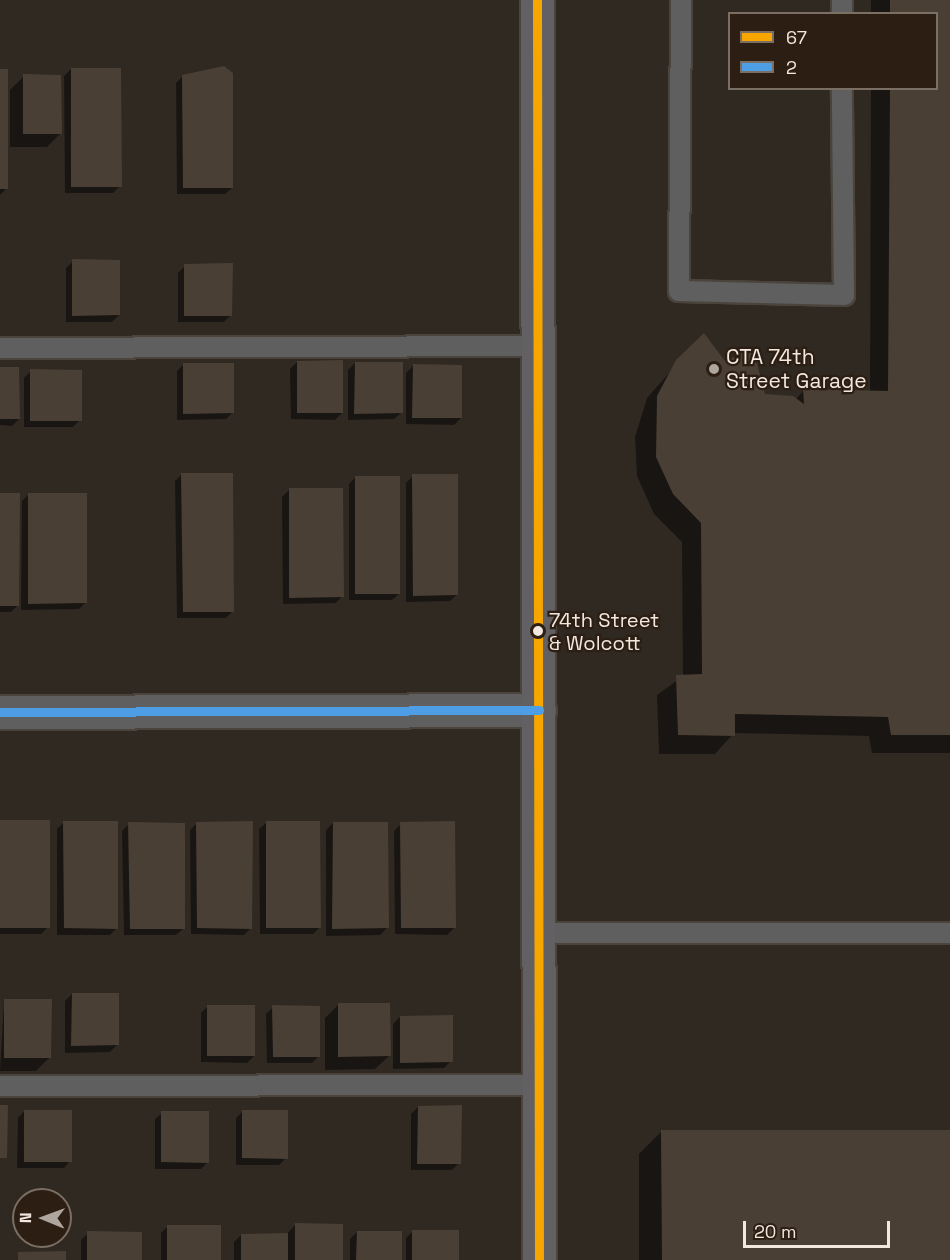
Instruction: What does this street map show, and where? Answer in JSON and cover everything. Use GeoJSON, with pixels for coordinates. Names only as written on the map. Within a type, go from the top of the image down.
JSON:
{"type":"FeatureCollection","features":[{"type":"Feature","properties":{"kind":"street"},"geometry":{"type":"LineString","coordinates":[[537,0],[539,1260]]}},
{"type":"Feature","properties":{"kind":"street"},"geometry":{"type":"LineString","coordinates":[[0,712],[539,710]]}},
{"type":"Feature","properties":{"kind":"lane"},"geometry":{"type":"LineString","coordinates":[[681,0],[679,291],[844,295],[842,90]]}},
{"type":"Feature","properties":{"kind":"lane"},"geometry":{"type":"LineString","coordinates":[[0,348],[538,346]]}},
{"type":"Feature","properties":{"kind":"lane"},"geometry":{"type":"LineString","coordinates":[[539,933],[950,933]]}},
{"type":"Feature","properties":{"kind":"lane"},"geometry":{"type":"LineString","coordinates":[[0,1086],[539,1085]]}},
{"type":"Feature","properties":{"kind":"building","name":"CTA 74th Street Garage"},"geometry":{"type":"Polygon","coordinates":[[[890,0],[950,0],[950,735],[891,735],[888,717],[735,714],[735,736],[678,735],[676,675],[702,674],[701,523],[673,494],[656,457],[657,396],[676,360],[704,333],[725,361],[753,348],[765,394],[793,396],[804,404],[803,389],[888,391],[890,90],[938,90],[938,12],[890,12],[890,0]]]}},
{"type":"Feature","properties":{"kind":"building"},"geometry":{"type":"Polygon","coordinates":[[[224,66],[233,73],[233,188],[183,188],[182,75],[224,66]]]}},
{"type":"Feature","properties":{"kind":"building"},"geometry":{"type":"Polygon","coordinates":[[[71,68],[121,68],[122,187],[71,187],[71,68]]]}},
{"type":"Feature","properties":{"kind":"building"},"geometry":{"type":"Polygon","coordinates":[[[0,69],[8,69],[8,189],[0,189],[0,69]]]}},
{"type":"Feature","properties":{"kind":"building"},"geometry":{"type":"Polygon","coordinates":[[[23,74],[61,75],[62,134],[23,134],[23,74]]]}},
{"type":"Feature","properties":{"kind":"building"},"geometry":{"type":"Polygon","coordinates":[[[72,259],[120,260],[120,315],[72,316],[72,259]]]}},
{"type":"Feature","properties":{"kind":"building"},"geometry":{"type":"Polygon","coordinates":[[[233,263],[232,316],[184,316],[184,264],[233,263]]]}},
{"type":"Feature","properties":{"kind":"building"},"geometry":{"type":"Polygon","coordinates":[[[343,360],[343,413],[297,413],[297,361],[343,360]]]}},
{"type":"Feature","properties":{"kind":"building"},"geometry":{"type":"Polygon","coordinates":[[[355,362],[403,362],[403,413],[354,414],[355,362]]]}},
{"type":"Feature","properties":{"kind":"building"},"geometry":{"type":"Polygon","coordinates":[[[183,363],[234,363],[234,413],[183,414],[183,363]]]}},
{"type":"Feature","properties":{"kind":"building"},"geometry":{"type":"Polygon","coordinates":[[[413,364],[462,365],[462,418],[412,418],[413,364]]]}},
{"type":"Feature","properties":{"kind":"building"},"geometry":{"type":"Polygon","coordinates":[[[0,367],[19,367],[20,419],[0,419],[0,367]]]}},
{"type":"Feature","properties":{"kind":"building"},"geometry":{"type":"Polygon","coordinates":[[[30,369],[82,370],[82,421],[30,421],[30,369]]]}},
{"type":"Feature","properties":{"kind":"building"},"geometry":{"type":"Polygon","coordinates":[[[181,473],[233,473],[234,612],[183,612],[181,473]]]}},
{"type":"Feature","properties":{"kind":"building"},"geometry":{"type":"Polygon","coordinates":[[[412,474],[458,474],[458,595],[413,596],[412,474]]]}},
{"type":"Feature","properties":{"kind":"building"},"geometry":{"type":"Polygon","coordinates":[[[355,476],[400,476],[400,594],[355,594],[355,476]]]}},
{"type":"Feature","properties":{"kind":"building"},"geometry":{"type":"Polygon","coordinates":[[[289,488],[343,488],[344,597],[289,598],[289,488]]]}},
{"type":"Feature","properties":{"kind":"building"},"geometry":{"type":"Polygon","coordinates":[[[0,493],[20,493],[19,606],[0,606],[0,493]]]}},
{"type":"Feature","properties":{"kind":"building"},"geometry":{"type":"Polygon","coordinates":[[[28,493],[87,493],[87,603],[28,604],[28,493]]]}},
{"type":"Feature","properties":{"kind":"building"},"geometry":{"type":"Polygon","coordinates":[[[0,820],[50,820],[50,928],[0,928],[0,820]]]}},
{"type":"Feature","properties":{"kind":"building"},"geometry":{"type":"Polygon","coordinates":[[[63,821],[118,821],[118,929],[64,928],[63,821]]]}},
{"type":"Feature","properties":{"kind":"building"},"geometry":{"type":"Polygon","coordinates":[[[253,821],[252,929],[197,928],[196,822],[253,821]]]}},
{"type":"Feature","properties":{"kind":"building"},"geometry":{"type":"Polygon","coordinates":[[[266,821],[320,821],[321,928],[266,928],[266,821]]]}},
{"type":"Feature","properties":{"kind":"building"},"geometry":{"type":"Polygon","coordinates":[[[455,821],[456,928],[401,928],[400,822],[455,821]]]}},
{"type":"Feature","properties":{"kind":"building"},"geometry":{"type":"Polygon","coordinates":[[[128,822],[185,823],[185,929],[130,929],[128,822]]]}},
{"type":"Feature","properties":{"kind":"building"},"geometry":{"type":"Polygon","coordinates":[[[333,822],[388,822],[389,928],[332,929],[333,822]]]}},
{"type":"Feature","properties":{"kind":"building"},"geometry":{"type":"Polygon","coordinates":[[[72,993],[119,993],[119,1045],[71,1046],[72,993]]]}},
{"type":"Feature","properties":{"kind":"building"},"geometry":{"type":"Polygon","coordinates":[[[4,999],[52,999],[51,1058],[4,1058],[4,999]]]}},
{"type":"Feature","properties":{"kind":"building"},"geometry":{"type":"Polygon","coordinates":[[[338,1003],[390,1003],[391,1056],[338,1057],[338,1003]]]}},
{"type":"Feature","properties":{"kind":"building"},"geometry":{"type":"Polygon","coordinates":[[[207,1005],[255,1005],[255,1056],[207,1056],[207,1005]]]}},
{"type":"Feature","properties":{"kind":"building"},"geometry":{"type":"Polygon","coordinates":[[[272,1005],[320,1006],[320,1057],[273,1057],[272,1005]]]}},
{"type":"Feature","properties":{"kind":"building"},"geometry":{"type":"Polygon","coordinates":[[[453,1015],[453,1062],[400,1063],[400,1016],[453,1015]]]}},
{"type":"Feature","properties":{"kind":"building"},"geometry":{"type":"Polygon","coordinates":[[[0,1105],[8,1105],[7,1158],[0,1158],[0,1105]]]}},
{"type":"Feature","properties":{"kind":"building"},"geometry":{"type":"Polygon","coordinates":[[[462,1105],[461,1164],[417,1164],[418,1106],[462,1105]]]}},
{"type":"Feature","properties":{"kind":"building"},"geometry":{"type":"Polygon","coordinates":[[[24,1110],[72,1110],[72,1162],[24,1162],[24,1110]]]}},
{"type":"Feature","properties":{"kind":"building"},"geometry":{"type":"Polygon","coordinates":[[[242,1110],[288,1110],[288,1159],[242,1158],[242,1110]]]}},
{"type":"Feature","properties":{"kind":"building"},"geometry":{"type":"Polygon","coordinates":[[[161,1111],[209,1111],[209,1163],[161,1162],[161,1111]]]}},
{"type":"Feature","properties":{"kind":"building"},"geometry":{"type":"Polygon","coordinates":[[[661,1130],[950,1130],[950,1260],[662,1260],[661,1130]]]}},
{"type":"Feature","properties":{"kind":"building"},"geometry":{"type":"Polygon","coordinates":[[[295,1223],[343,1224],[343,1260],[295,1260],[295,1223]]]}},
{"type":"Feature","properties":{"kind":"building"},"geometry":{"type":"Polygon","coordinates":[[[167,1225],[221,1225],[221,1260],[167,1260],[167,1225]]]}},
{"type":"Feature","properties":{"kind":"building"},"geometry":{"type":"Polygon","coordinates":[[[412,1230],[459,1230],[459,1260],[412,1260],[412,1230]]]}},
{"type":"Feature","properties":{"kind":"building"},"geometry":{"type":"Polygon","coordinates":[[[87,1231],[142,1232],[142,1260],[87,1260],[87,1231]]]}},
{"type":"Feature","properties":{"kind":"building"},"geometry":{"type":"Polygon","coordinates":[[[357,1231],[402,1231],[402,1260],[356,1260],[357,1231]]]}},
{"type":"Feature","properties":{"kind":"building"},"geometry":{"type":"Polygon","coordinates":[[[288,1233],[288,1260],[241,1260],[241,1234],[288,1233]]]}},
{"type":"Feature","properties":{"kind":"building"},"geometry":{"type":"Polygon","coordinates":[[[66,1251],[66,1260],[18,1260],[18,1252],[66,1251]]]}},
{"type":"Feature","properties":{"kind":"transit line","name":"67"},"geometry":{"type":"LineString","coordinates":[[537,0],[539,1260]]}},
{"type":"Feature","properties":{"kind":"transit line","name":"2"},"geometry":{"type":"LineString","coordinates":[[0,712],[539,710]]}},
{"type":"Feature","properties":{"kind":"place","name":"CTA 74th Street Garage"},"geometry":{"type":"Point","coordinates":[714,369]}},
{"type":"Feature","properties":{"kind":"place","name":"74th Street & Wolcott"},"geometry":{"type":"Point","coordinates":[538,631]}}]}
